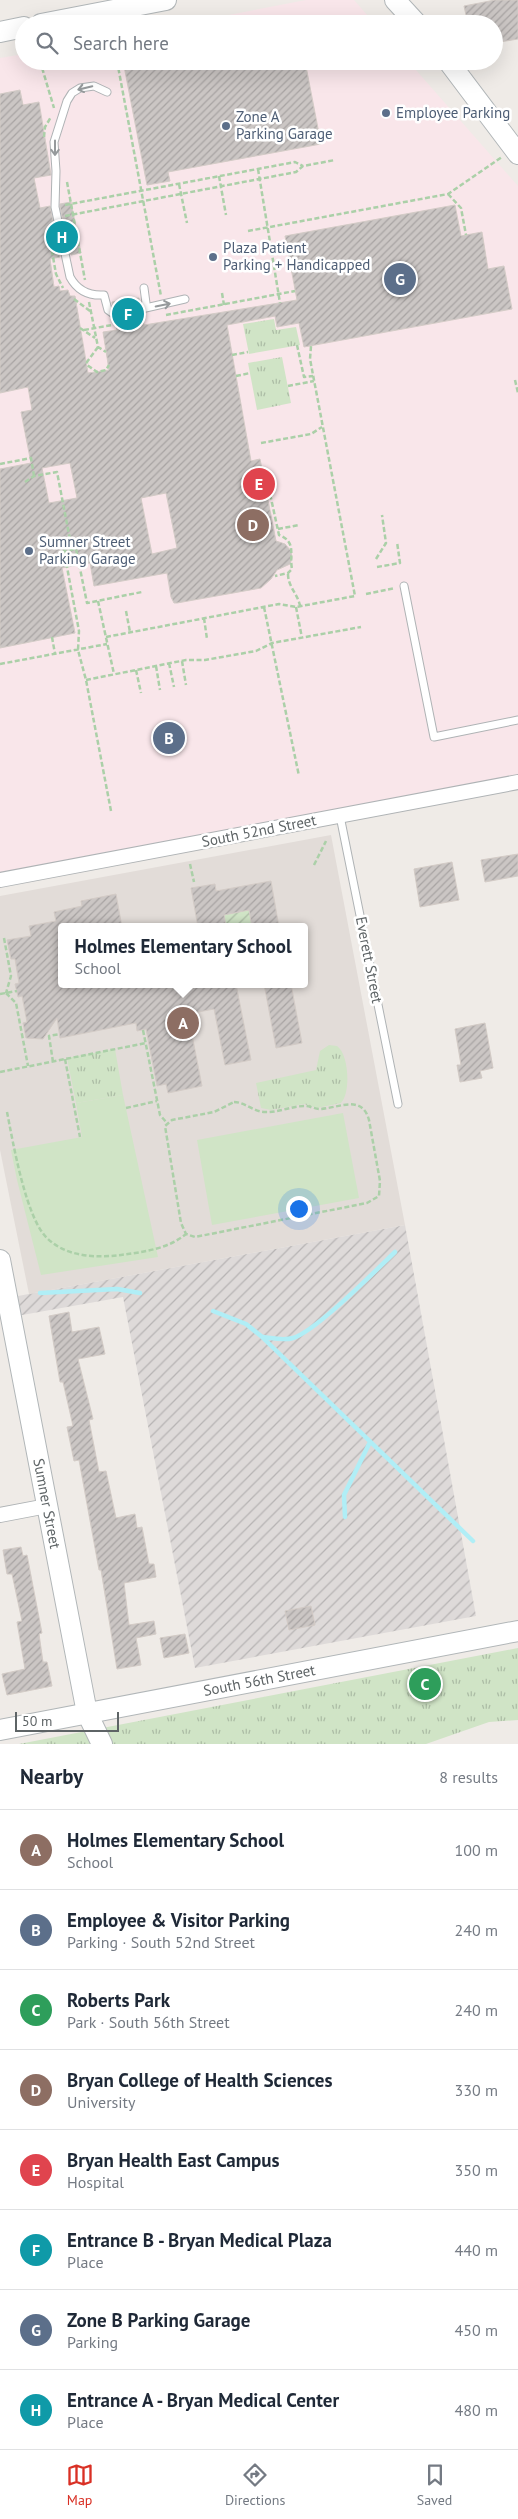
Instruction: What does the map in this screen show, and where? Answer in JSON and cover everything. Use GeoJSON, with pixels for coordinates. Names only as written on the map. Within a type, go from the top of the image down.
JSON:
{"type":"FeatureCollection","features":[{"type":"Feature","properties":{"kind":"main road"},"geometry":{"type":"LineString","coordinates":[[88,15],[166,0]]}},
{"type":"Feature","properties":{"kind":"main road"},"geometry":{"type":"LineString","coordinates":[[395,0],[409,15]]}},
{"type":"Feature","properties":{"kind":"main road"},"geometry":{"type":"LineString","coordinates":[[0,32],[15,29]]}},
{"type":"Feature","properties":{"kind":"main road"},"geometry":{"type":"LineString","coordinates":[[454,70],[511,155]]}},
{"type":"Feature","properties":{"kind":"main road","name":"Sumner Street"},"geometry":{"type":"LineString","coordinates":[[0,1260],[87,1713],[102,1744]]}},
{"type":"Feature","properties":{"kind":"main road","name":"South 56th Street"},"geometry":{"type":"LineString","coordinates":[[0,1730],[518,1631]]}},
{"type":"Feature","properties":{"kind":"street","name":"South 52nd Street"},"geometry":{"type":"LineString","coordinates":[[0,880],[518,782]]}},
{"type":"Feature","properties":{"kind":"street"},"geometry":{"type":"LineString","coordinates":[[0,1515],[47,1506]]}},
{"type":"Feature","properties":{"kind":"lane"},"geometry":{"type":"LineString","coordinates":[[107,92],[94,86],[75,91],[67,101],[54,148],[56,171],[55,208],[70,277],[76,286],[87,294],[104,295],[108,310],[115,314],[141,310],[185,299]]}},
{"type":"Feature","properties":{"kind":"lane"},"geometry":{"type":"LineString","coordinates":[[141,310],[146,303],[144,288]]}},
{"type":"Feature","properties":{"kind":"lane"},"geometry":{"type":"LineString","coordinates":[[404,586],[434,737],[518,720]]}},
{"type":"Feature","properties":{"kind":"lane","name":"Everett Street"},"geometry":{"type":"LineString","coordinates":[[340,816],[398,1104]]}},
{"type":"Feature","properties":{"kind":"path"},"geometry":{"type":"LineString","coordinates":[[42,70],[51,93],[58,129]]}},
{"type":"Feature","properties":{"kind":"path"},"geometry":{"type":"LineString","coordinates":[[119,70],[165,316],[295,291]]}},
{"type":"Feature","properties":{"kind":"path"},"geometry":{"type":"LineString","coordinates":[[248,231],[448,194],[511,155]]}},
{"type":"Feature","properties":{"kind":"path"},"geometry":{"type":"LineString","coordinates":[[73,214],[296,172],[303,166],[334,160]]}},
{"type":"Feature","properties":{"kind":"path"},"geometry":{"type":"LineString","coordinates":[[71,204],[295,162],[303,166]]}},
{"type":"Feature","properties":{"kind":"path"},"geometry":{"type":"LineString","coordinates":[[258,169],[280,303]]}},
{"type":"Feature","properties":{"kind":"path"},"geometry":{"type":"LineString","coordinates":[[219,176],[226,215]]}},
{"type":"Feature","properties":{"kind":"path"},"geometry":{"type":"LineString","coordinates":[[66,177],[96,339],[98,347],[106,352]]}},
{"type":"Feature","properties":{"kind":"path"},"geometry":{"type":"LineString","coordinates":[[179,184],[186,223]]}},
{"type":"Feature","properties":{"kind":"path"},"geometry":{"type":"LineString","coordinates":[[448,194],[461,208],[466,235]]}},
{"type":"Feature","properties":{"kind":"path"},"geometry":{"type":"LineString","coordinates":[[222,292],[224,304]]}},
{"type":"Feature","properties":{"kind":"path"},"geometry":{"type":"LineString","coordinates":[[80,328],[96,339]]}},
{"type":"Feature","properties":{"kind":"path"},"geometry":{"type":"LineString","coordinates":[[84,330],[94,328]]}},
{"type":"Feature","properties":{"kind":"path"},"geometry":{"type":"LineString","coordinates":[[297,345],[304,377],[313,376]]}},
{"type":"Feature","properties":{"kind":"path"},"geometry":{"type":"LineString","coordinates":[[106,637],[264,607],[283,604],[298,607],[355,596],[310,359],[311,346]]}},
{"type":"Feature","properties":{"kind":"path"},"geometry":{"type":"LineString","coordinates":[[98,347],[87,362],[87,365],[97,372],[106,370],[109,365]]}},
{"type":"Feature","properties":{"kind":"path"},"geometry":{"type":"LineString","coordinates":[[232,355],[248,352]]}},
{"type":"Feature","properties":{"kind":"path"},"geometry":{"type":"LineString","coordinates":[[236,376],[250,373]]}},
{"type":"Feature","properties":{"kind":"path"},"geometry":{"type":"LineString","coordinates":[[515,380],[518,393]]}},
{"type":"Feature","properties":{"kind":"path"},"geometry":{"type":"LineString","coordinates":[[288,386],[314,381]]}},
{"type":"Feature","properties":{"kind":"path"},"geometry":{"type":"LineString","coordinates":[[262,443],[311,434],[322,427]]}},
{"type":"Feature","properties":{"kind":"path"},"geometry":{"type":"LineString","coordinates":[[0,464],[31,458],[34,476]]}},
{"type":"Feature","properties":{"kind":"path"},"geometry":{"type":"LineString","coordinates":[[24,482],[34,476],[57,472],[72,550]]}},
{"type":"Feature","properties":{"kind":"path"},"geometry":{"type":"LineString","coordinates":[[267,480],[279,535],[291,544],[294,552],[292,568],[288,573],[275,576]]}},
{"type":"Feature","properties":{"kind":"path"},"geometry":{"type":"LineString","coordinates":[[376,559],[386,544],[382,515]]}},
{"type":"Feature","properties":{"kind":"path"},"geometry":{"type":"LineString","coordinates":[[278,529],[299,525]]}},
{"type":"Feature","properties":{"kind":"path"},"geometry":{"type":"LineString","coordinates":[[377,567],[400,563],[397,542]]}},
{"type":"Feature","properties":{"kind":"path"},"geometry":{"type":"LineString","coordinates":[[112,811],[86,680],[78,650],[79,631],[64,551],[76,549],[86,603],[142,592]]}},
{"type":"Feature","properties":{"kind":"path"},"geometry":{"type":"LineString","coordinates":[[288,573],[289,584],[299,601],[302,638]]}},
{"type":"Feature","properties":{"kind":"path"},"geometry":{"type":"LineString","coordinates":[[366,594],[394,588]]}},
{"type":"Feature","properties":{"kind":"path"},"geometry":{"type":"LineString","coordinates":[[98,601],[114,674]]}},
{"type":"Feature","properties":{"kind":"path"},"geometry":{"type":"LineString","coordinates":[[264,607],[300,776]]}},
{"type":"Feature","properties":{"kind":"path"},"geometry":{"type":"LineString","coordinates":[[126,611],[130,632]]}},
{"type":"Feature","properties":{"kind":"path"},"geometry":{"type":"LineString","coordinates":[[204,618],[208,639]]}},
{"type":"Feature","properties":{"kind":"path"},"geometry":{"type":"LineString","coordinates":[[86,680],[169,663],[205,660],[256,651],[272,644],[361,627]]}},
{"type":"Feature","properties":{"kind":"path"},"geometry":{"type":"LineString","coordinates":[[52,637],[55,654]]}},
{"type":"Feature","properties":{"kind":"path"},"geometry":{"type":"LineString","coordinates":[[0,664],[107,644]]}},
{"type":"Feature","properties":{"kind":"path"},"geometry":{"type":"LineString","coordinates":[[182,661],[186,685]]}},
{"type":"Feature","properties":{"kind":"path"},"geometry":{"type":"LineString","coordinates":[[169,663],[174,687]]}},
{"type":"Feature","properties":{"kind":"path"},"geometry":{"type":"LineString","coordinates":[[156,666],[160,690]]}},
{"type":"Feature","properties":{"kind":"path"},"geometry":{"type":"LineString","coordinates":[[136,670],[142,693]]}},
{"type":"Feature","properties":{"kind":"path"},"geometry":{"type":"LineString","coordinates":[[314,865],[326,841]]}},
{"type":"Feature","properties":{"kind":"path"},"geometry":{"type":"LineString","coordinates":[[190,864],[194,882]]}},
{"type":"Feature","properties":{"kind":"path"},"geometry":{"type":"LineString","coordinates":[[4,938],[11,976],[6,992]]}},
{"type":"Feature","properties":{"kind":"path"},"geometry":{"type":"LineString","coordinates":[[0,944],[5,943]]}},
{"type":"Feature","properties":{"kind":"path"},"geometry":{"type":"LineString","coordinates":[[0,994],[17,990]]}},
{"type":"Feature","properties":{"kind":"path"},"geometry":{"type":"LineString","coordinates":[[6,992],[16,1003],[28,1067]]}},
{"type":"Feature","properties":{"kind":"path"},"geometry":{"type":"LineString","coordinates":[[143,1030],[161,1119],[166,1123]]}},
{"type":"Feature","properties":{"kind":"path"},"geometry":{"type":"LineString","coordinates":[[53,1062],[49,1036],[60,1034]]}},
{"type":"Feature","properties":{"kind":"path"},"geometry":{"type":"LineString","coordinates":[[0,1072],[146,1043]]}},
{"type":"Feature","properties":{"kind":"path"},"geometry":{"type":"LineString","coordinates":[[65,1059],[80,1137]]}},
{"type":"Feature","properties":{"kind":"path"},"geometry":{"type":"LineString","coordinates":[[126,1108],[157,1102]]}},
{"type":"Feature","properties":{"kind":"path"},"geometry":{"type":"LineString","coordinates":[[234,1102],[240,1102],[264,1112],[307,1106],[321,1109],[354,1103],[363,1108],[368,1115],[380,1181],[378,1196],[367,1203],[195,1237],[186,1234],[181,1223],[165,1134],[166,1123],[172,1120],[214,1112],[234,1102]]}},
{"type":"Feature","properties":{"kind":"path"},"geometry":{"type":"LineString","coordinates":[[7,1112],[19,1169],[33,1214],[41,1231],[52,1243],[73,1253],[106,1256],[158,1248],[173,1243],[186,1234]]}},
{"type":"Feature","properties":{"kind":"shaded area"},"geometry":{"type":"Polygon","coordinates":[[[306,0],[354,0],[367,15],[228,15],[306,0]]]}},
{"type":"Feature","properties":{"kind":"shaded area"},"geometry":{"type":"Polygon","coordinates":[[[15,56],[15,70],[416,70],[518,186],[518,782],[0,880],[0,58],[15,56]]]}},
{"type":"Feature","properties":{"kind":"shaded area"},"geometry":{"type":"Polygon","coordinates":[[[331,835],[405,1225],[29,1294],[0,1150],[0,896],[331,835]]]}},
{"type":"Feature","properties":{"kind":"shaded area"},"geometry":{"type":"Polygon","coordinates":[[[405,1225],[476,1616],[195,1668],[123,1297],[11,1317],[7,1298],[405,1225]]]}},
{"type":"Feature","properties":{"kind":"green space"},"geometry":{"type":"Polygon","coordinates":[[[274,319],[276,330],[296,327],[300,345],[249,354],[243,324],[274,319]]]}},
{"type":"Feature","properties":{"kind":"green space"},"geometry":{"type":"Polygon","coordinates":[[[282,357],[291,403],[257,410],[248,363],[282,357]]]}},
{"type":"Feature","properties":{"kind":"green space"},"geometry":{"type":"Polygon","coordinates":[[[249,910],[251,923],[225,923],[224,915],[249,910]]]}},
{"type":"Feature","properties":{"kind":"green space"},"geometry":{"type":"Polygon","coordinates":[[[329,1045],[337,1046],[341,1050],[346,1065],[346,1091],[341,1103],[317,1108],[304,1104],[271,1110],[261,1108],[256,1083],[316,1070],[320,1051],[329,1045]]]}},
{"type":"Feature","properties":{"kind":"green space"},"geometry":{"type":"Polygon","coordinates":[[[115,1049],[123,1095],[76,1103],[67,1058],[115,1049]]]}},
{"type":"Feature","properties":{"kind":"green space"},"geometry":{"type":"Polygon","coordinates":[[[123,1095],[158,1257],[41,1275],[11,1150],[82,1137],[76,1103],[123,1095]]]}},
{"type":"Feature","properties":{"kind":"green space"},"geometry":{"type":"Polygon","coordinates":[[[343,1113],[359,1198],[212,1225],[197,1140],[343,1113]]]}},
{"type":"Feature","properties":{"kind":"green space"},"geometry":{"type":"Polygon","coordinates":[[[518,1648],[518,1720],[489,1722],[426,1744],[19,1744],[518,1648]]]}},
{"type":"Feature","properties":{"kind":"building"},"geometry":{"type":"Polygon","coordinates":[[[495,0],[518,0],[518,39],[503,42],[503,15],[466,15],[464,6],[495,0]]]}},
{"type":"Feature","properties":{"kind":"building","name":"Zone A Parking Garage"},"geometry":{"type":"Polygon","coordinates":[[[125,70],[307,70],[321,144],[168,172],[170,181],[147,185],[125,70]]]}},
{"type":"Feature","properties":{"kind":"building"},"geometry":{"type":"Polygon","coordinates":[[[20,90],[23,105],[39,102],[51,175],[34,178],[40,208],[50,206],[60,257],[50,259],[54,287],[59,286],[60,291],[68,290],[70,296],[75,296],[88,373],[109,370],[103,332],[117,330],[115,320],[142,315],[144,325],[297,300],[285,236],[455,205],[461,236],[482,232],[488,269],[504,266],[512,309],[304,347],[299,323],[277,327],[275,316],[227,325],[251,461],[260,459],[276,541],[285,544],[291,551],[292,558],[290,564],[277,570],[261,588],[174,603],[171,597],[167,573],[94,586],[90,563],[62,568],[75,633],[0,648],[0,469],[31,463],[21,412],[32,410],[28,387],[0,393],[0,94],[20,90]],[[70,463],[42,468],[49,503],[77,498],[70,463]],[[166,493],[141,498],[152,554],[177,548],[166,493]]]}},
{"type":"Feature","properties":{"kind":"building"},"geometry":{"type":"Polygon","coordinates":[[[71,202],[81,253],[71,255],[60,204],[71,202]]]}},
{"type":"Feature","properties":{"kind":"building"},"geometry":{"type":"Polygon","coordinates":[[[139,298],[139,304],[116,309],[113,307],[112,302],[139,298]]]}},
{"type":"Feature","properties":{"kind":"building"},"geometry":{"type":"Polygon","coordinates":[[[518,854],[518,876],[485,882],[481,860],[518,854]]]}},
{"type":"Feature","properties":{"kind":"building"},"geometry":{"type":"Polygon","coordinates":[[[452,862],[459,900],[420,907],[414,869],[452,862]]]}},
{"type":"Feature","properties":{"kind":"building"},"geometry":{"type":"Polygon","coordinates":[[[271,881],[278,923],[251,923],[249,910],[224,915],[225,923],[197,923],[191,888],[215,884],[216,891],[271,881]]]}},
{"type":"Feature","properties":{"kind":"building"},"geometry":{"type":"Polygon","coordinates":[[[116,894],[121,923],[58,923],[58,988],[237,988],[251,1060],[225,1065],[214,1009],[188,1014],[202,1086],[168,1093],[166,1084],[157,1086],[146,1029],[137,1031],[136,1023],[60,1038],[57,1018],[43,1039],[26,1038],[23,1023],[27,1022],[22,996],[18,997],[15,984],[19,983],[15,959],[11,959],[7,940],[31,936],[29,926],[56,921],[54,912],[82,906],[81,901],[116,894]]]}},
{"type":"Feature","properties":{"kind":"building"},"geometry":{"type":"Polygon","coordinates":[[[265,988],[292,988],[302,1043],[276,1048],[265,988]]]}},
{"type":"Feature","properties":{"kind":"building"},"geometry":{"type":"Polygon","coordinates":[[[485,1023],[493,1068],[480,1071],[482,1078],[460,1082],[457,1065],[461,1065],[455,1029],[485,1023]]]}},
{"type":"Feature","properties":{"kind":"building"},"geometry":{"type":"Polygon","coordinates":[[[69,1312],[72,1332],[99,1327],[105,1354],[78,1359],[93,1419],[89,1420],[99,1472],[106,1471],[116,1518],[135,1514],[137,1528],[142,1527],[149,1564],[154,1564],[156,1577],[124,1583],[129,1625],[154,1621],[156,1634],[136,1638],[141,1665],[117,1669],[101,1570],[99,1570],[79,1460],[74,1461],[67,1427],[73,1426],[63,1382],[60,1382],[49,1316],[69,1312]]]}},
{"type":"Feature","properties":{"kind":"building"},"geometry":{"type":"Polygon","coordinates":[[[21,1547],[23,1556],[27,1555],[42,1633],[39,1634],[43,1662],[47,1662],[52,1686],[7,1695],[2,1674],[25,1669],[17,1622],[22,1621],[12,1574],[7,1574],[3,1550],[21,1547]]]}},
{"type":"Feature","properties":{"kind":"building"},"geometry":{"type":"Polygon","coordinates":[[[311,1606],[315,1625],[289,1630],[285,1611],[311,1606]]]}},
{"type":"Feature","properties":{"kind":"building"},"geometry":{"type":"Polygon","coordinates":[[[185,1634],[189,1653],[164,1658],[160,1638],[185,1634]]]}},
{"type":"Feature","properties":{"kind":"waterway"},"geometry":{"type":"LineString","coordinates":[[263,1337],[286,1339],[303,1333],[345,1300],[395,1252]]}},
{"type":"Feature","properties":{"kind":"waterway"},"geometry":{"type":"LineString","coordinates":[[40,1293],[117,1289],[140,1293]]}},
{"type":"Feature","properties":{"kind":"waterway"},"geometry":{"type":"LineString","coordinates":[[213,1311],[246,1324],[261,1336],[473,1541]]}},
{"type":"Feature","properties":{"kind":"waterway"},"geometry":{"type":"LineString","coordinates":[[345,1517],[344,1495],[370,1442]]}},
{"type":"Feature","properties":{"kind":"place","name":"Employee Parking"},"geometry":{"type":"Point","coordinates":[386,113]}},
{"type":"Feature","properties":{"kind":"place","name":"Zone A Parking Garage"},"geometry":{"type":"Point","coordinates":[226,126]}},
{"type":"Feature","properties":{"kind":"place","name":"Entrance A - Bryan Medical Center"},"geometry":{"type":"Point","coordinates":[62,237]}},
{"type":"Feature","properties":{"kind":"place","name":"Plaza Patient Parking + Handicapped"},"geometry":{"type":"Point","coordinates":[213,257]}},
{"type":"Feature","properties":{"kind":"place","name":"Zone B Parking Garage"},"geometry":{"type":"Point","coordinates":[400,279]}},
{"type":"Feature","properties":{"kind":"place","name":"Entrance B - Bryan Medical Plaza"},"geometry":{"type":"Point","coordinates":[128,314]}},
{"type":"Feature","properties":{"kind":"place","name":"Bryan Health East Campus"},"geometry":{"type":"Point","coordinates":[259,484]}},
{"type":"Feature","properties":{"kind":"place","name":"Bryan College of Health Sciences"},"geometry":{"type":"Point","coordinates":[253,525]}},
{"type":"Feature","properties":{"kind":"place","name":"Sumner Street Parking Garage"},"geometry":{"type":"Point","coordinates":[29,551]}},
{"type":"Feature","properties":{"kind":"place","name":"Employee & Visitor Parking"},"geometry":{"type":"Point","coordinates":[169,738]}},
{"type":"Feature","properties":{"kind":"place","name":"Holmes Elementary School"},"geometry":{"type":"Point","coordinates":[183,1023]}},
{"type":"Feature","properties":{"kind":"place","name":"Roberts Park"},"geometry":{"type":"Point","coordinates":[425,1684]}}]}
